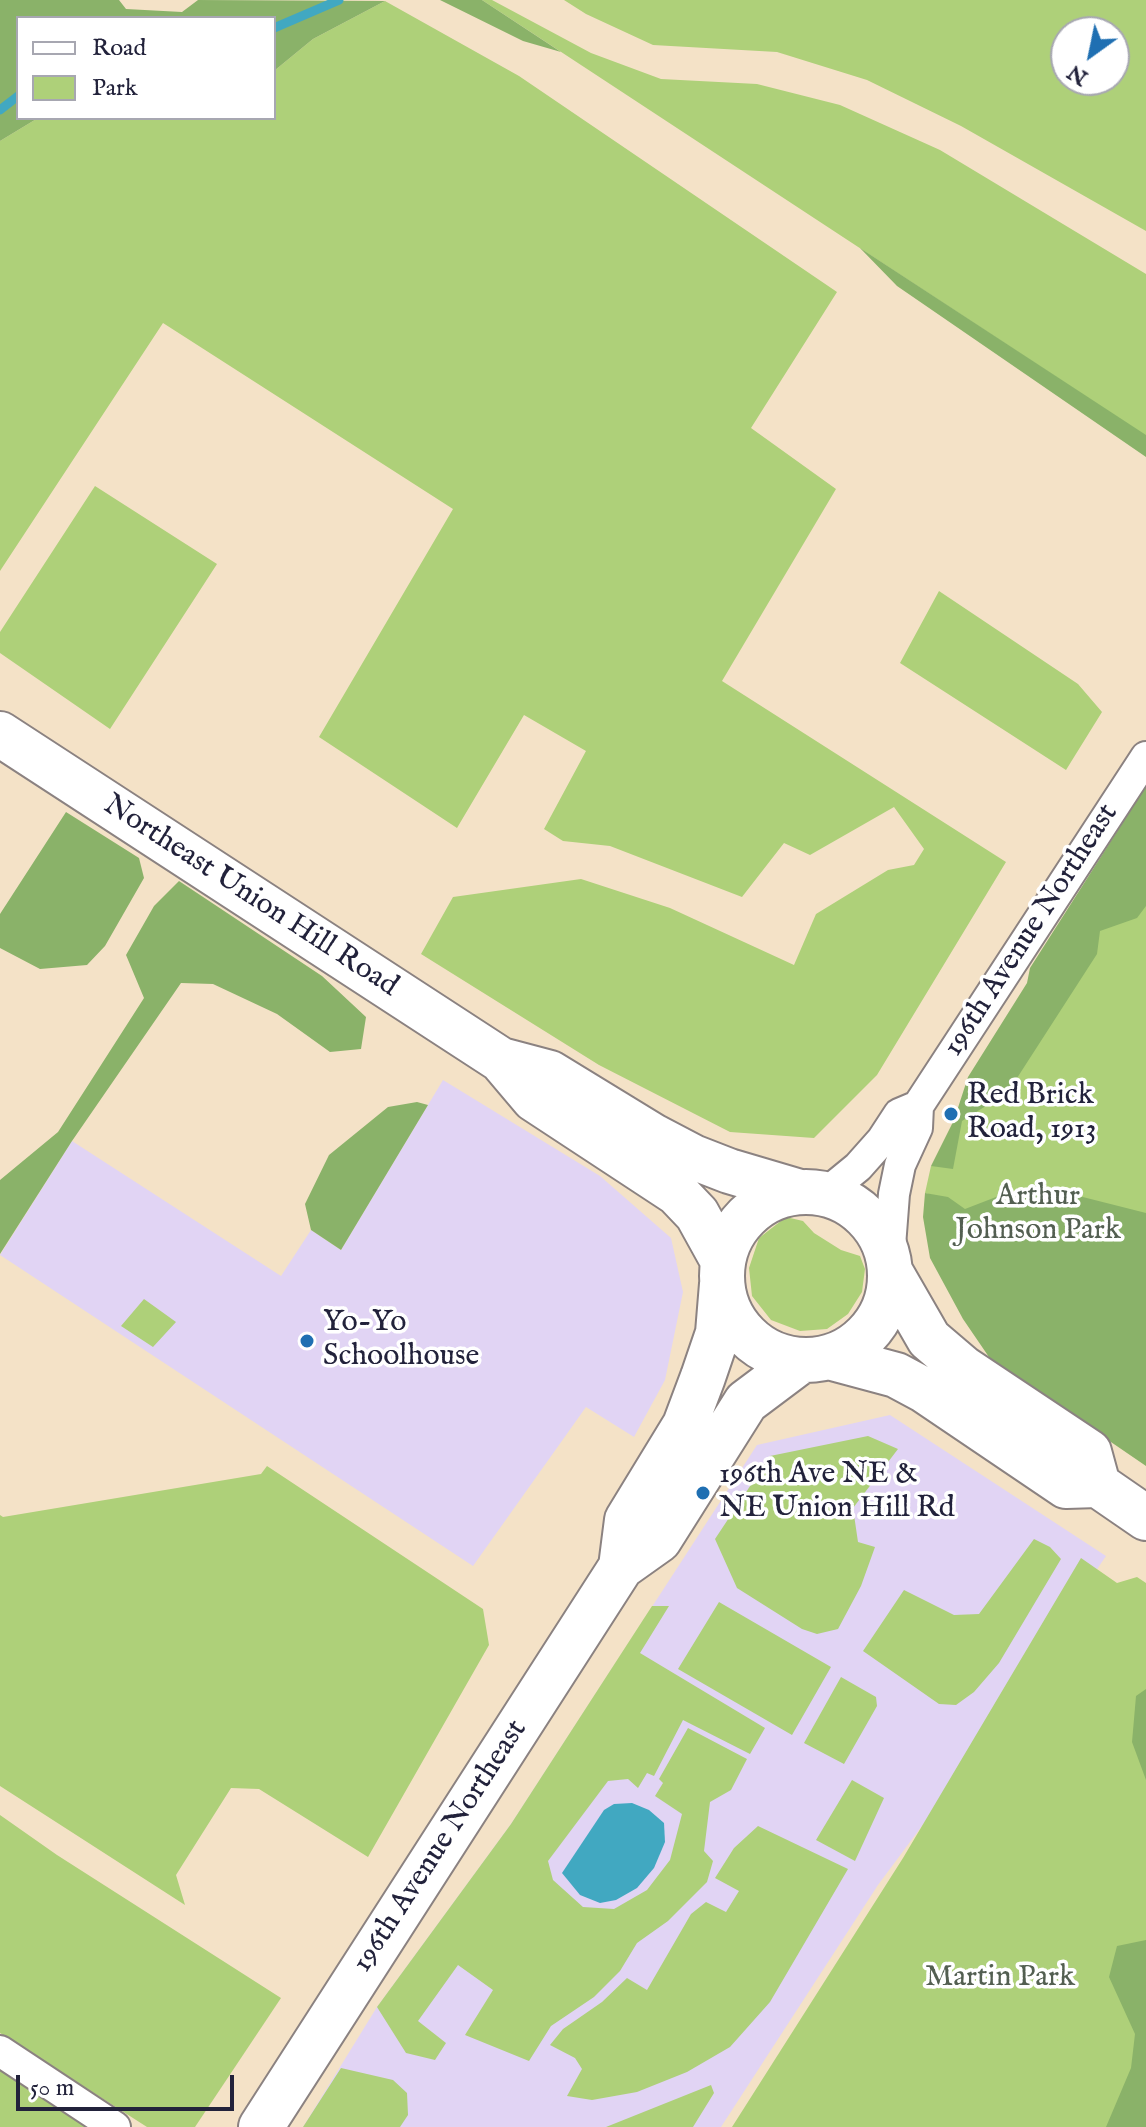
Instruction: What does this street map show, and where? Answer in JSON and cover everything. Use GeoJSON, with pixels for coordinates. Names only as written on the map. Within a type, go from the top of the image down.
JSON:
{"type":"FeatureCollection","features":[{"type":"Feature","properties":{"kind":"street","name":"Northeast Union Hill Road"},"geometry":{"type":"LineString","coordinates":[[0,734],[501,1060],[534,1099],[677,1193],[697,1214],[723,1271]]}},
{"type":"Feature","properties":{"kind":"street","name":"196th Avenue Northeast"},"geometry":{"type":"LineString","coordinates":[[890,1266],[894,1194],[900,1165],[917,1128],[918,1106],[1146,757]]}},
{"type":"Feature","properties":{"kind":"street","name":"Northeast Union Hill Road"},"geometry":{"type":"LineString","coordinates":[[501,1060],[550,1073],[693,1157],[729,1171],[812,1193]]}},
{"type":"Feature","properties":{"kind":"street","name":"196th Avenue Northeast"},"geometry":{"type":"LineString","coordinates":[[812,1193],[858,1167],[882,1140],[899,1114],[918,1106]]}},
{"type":"Feature","properties":{"kind":"street"},"geometry":{"type":"LineString","coordinates":[[1098,1485],[1089,1452],[963,1368],[929,1339],[890,1266],[881,1236],[866,1217],[847,1202],[812,1193],[773,1198],[750,1213],[732,1235],[723,1271],[727,1305],[739,1327],[757,1344],[778,1355],[816,1359],[896,1375],[924,1390],[1066,1486],[1098,1485],[1146,1518]]}},
{"type":"Feature","properties":{"kind":"street"},"geometry":{"type":"LineString","coordinates":[[816,1359],[854,1345],[875,1325],[887,1301],[890,1266]]}},
{"type":"Feature","properties":{"kind":"street","name":"196th Avenue Northeast"},"geometry":{"type":"LineString","coordinates":[[621,1567],[627,1520],[685,1425],[703,1377],[718,1333],[723,1271]]}},
{"type":"Feature","properties":{"kind":"street","name":"196th Avenue Northeast"},"geometry":{"type":"LineString","coordinates":[[261,2127],[621,1567],[659,1540],[746,1402],[816,1359]]}},
{"type":"Feature","properties":{"kind":"street"},"geometry":{"type":"LineString","coordinates":[[0,2051],[115,2127]]}},
{"type":"Feature","properties":{"kind":"shaded area"},"geometry":{"type":"Polygon","coordinates":[[[443,1080],[600,1176],[671,1238],[683,1292],[665,1380],[634,1437],[586,1407],[473,1566],[0,1255],[72,1141],[281,1276],[311,1230],[341,1250],[443,1080]]]}},
{"type":"Feature","properties":{"kind":"shaded area"},"geometry":{"type":"Polygon","coordinates":[[[890,1415],[1106,1556],[939,1803],[878,1885],[721,2127],[303,2127],[377,2007],[511,1824],[757,1445],[890,1415]]]}},
{"type":"Feature","properties":{"kind":"green space"},"geometry":{"type":"Polygon","coordinates":[[[0,0],[119,0],[126,9],[182,12],[198,0],[385,1],[313,39],[276,69],[276,16],[16,16],[16,120],[35,120],[0,141],[0,0]]]}},
{"type":"Feature","properties":{"kind":"green space"},"geometry":{"type":"Polygon","coordinates":[[[440,0],[482,0],[561,52],[523,41],[440,0]]]}},
{"type":"Feature","properties":{"kind":"green space"},"geometry":{"type":"Polygon","coordinates":[[[482,0],[492,0],[591,53],[661,79],[757,84],[840,105],[940,150],[1146,274],[1146,436],[482,0]]]}},
{"type":"Feature","properties":{"kind":"green space"},"geometry":{"type":"Polygon","coordinates":[[[564,0],[1146,0],[1146,231],[961,126],[867,80],[777,52],[653,45],[586,14],[564,0]]]}},
{"type":"Feature","properties":{"kind":"green space"},"geometry":{"type":"Polygon","coordinates":[[[385,1],[519,76],[837,292],[751,428],[836,489],[722,681],[1006,862],[877,1075],[814,1138],[730,1132],[599,1065],[421,954],[453,897],[581,879],[670,908],[794,965],[816,914],[888,870],[914,865],[924,849],[894,807],[810,855],[784,843],[742,897],[610,846],[563,841],[544,829],[586,751],[524,715],[457,828],[319,737],[453,509],[163,323],[0,571],[0,141],[35,120],[276,120],[276,69],[313,39],[385,1]]]}},
{"type":"Feature","properties":{"kind":"green space"},"geometry":{"type":"Polygon","coordinates":[[[860,248],[1146,435],[1146,457],[897,286],[860,248]]]}},
{"type":"Feature","properties":{"kind":"green space"},"geometry":{"type":"Polygon","coordinates":[[[95,486],[217,564],[110,729],[0,653],[0,632],[95,486]]]}},
{"type":"Feature","properties":{"kind":"green space"},"geometry":{"type":"Polygon","coordinates":[[[939,591],[1078,684],[1102,712],[1066,770],[900,663],[939,591]]]}},
{"type":"Feature","properties":{"kind":"green space"},"geometry":{"type":"Polygon","coordinates":[[[1146,786],[1146,906],[1137,918],[1100,931],[1097,954],[1008,1092],[962,1121],[953,1169],[931,1166],[954,1120],[968,1077],[1027,983],[1030,968],[1146,786]]]}},
{"type":"Feature","properties":{"kind":"green space","name":"Arthur Johnson Park"},"geometry":{"type":"Polygon","coordinates":[[[1146,807],[1146,1453],[932,1195],[925,1193],[931,1166],[939,1166],[973,1079],[1146,807]]]}},
{"type":"Feature","properties":{"kind":"green space"},"geometry":{"type":"Polygon","coordinates":[[[66,812],[139,858],[144,878],[105,946],[87,965],[40,969],[0,948],[0,914],[66,812]]]}},
{"type":"Feature","properties":{"kind":"green space"},"geometry":{"type":"Polygon","coordinates":[[[179,881],[322,976],[366,1017],[361,1049],[330,1052],[277,1014],[213,984],[181,983],[72,1141],[0,1254],[0,1180],[58,1132],[144,998],[126,955],[154,906],[179,881]]]}},
{"type":"Feature","properties":{"kind":"green space"},"geometry":{"type":"Polygon","coordinates":[[[417,1102],[428,1105],[341,1250],[311,1230],[305,1204],[329,1155],[388,1107],[417,1102]]]}},
{"type":"Feature","properties":{"kind":"green space"},"geometry":{"type":"Polygon","coordinates":[[[1009,1192],[1063,1192],[1146,1213],[1146,1466],[991,1360],[963,1319],[930,1258],[923,1217],[925,1193],[948,1197],[965,1209],[1009,1192]]]}},
{"type":"Feature","properties":{"kind":"green space"},"geometry":{"type":"Polygon","coordinates":[[[786,1217],[803,1221],[814,1233],[841,1250],[860,1256],[865,1269],[862,1292],[848,1314],[827,1329],[800,1331],[771,1320],[752,1296],[749,1268],[759,1238],[786,1217]]]}},
{"type":"Feature","properties":{"kind":"green space"},"geometry":{"type":"Polygon","coordinates":[[[144,1299],[176,1322],[153,1347],[121,1326],[144,1299]]]}},
{"type":"Feature","properties":{"kind":"green space"},"geometry":{"type":"Polygon","coordinates":[[[868,1436],[898,1449],[853,1508],[858,1542],[875,1547],[861,1586],[838,1629],[817,1634],[802,1629],[737,1588],[715,1539],[770,1456],[868,1436]]]}},
{"type":"Feature","properties":{"kind":"green space"},"geometry":{"type":"Polygon","coordinates":[[[267,1466],[483,1609],[489,1645],[368,1857],[259,1789],[231,1788],[176,1875],[185,1905],[0,1786],[0,1515],[3,1517],[261,1474],[267,1466]]]}},
{"type":"Feature","properties":{"kind":"green space"},"geometry":{"type":"Polygon","coordinates":[[[1034,1539],[1050,1547],[1061,1559],[999,1663],[974,1692],[956,1705],[939,1704],[863,1651],[904,1590],[954,1615],[979,1614],[1034,1539]]]}},
{"type":"Feature","properties":{"kind":"green space","name":"Martin Park"},"geometry":{"type":"Polygon","coordinates":[[[1081,1558],[1117,1583],[1137,1577],[1146,1583],[1146,2127],[732,2127],[903,1858],[1081,1558]]]}},
{"type":"Feature","properties":{"kind":"green space"},"geometry":{"type":"Polygon","coordinates":[[[719,1602],[831,1667],[792,1735],[678,1669],[719,1602]]]}},
{"type":"Feature","properties":{"kind":"green space"},"geometry":{"type":"Polygon","coordinates":[[[652,1606],[669,1606],[640,1653],[765,1728],[750,1754],[683,1720],[654,1776],[647,1773],[638,1788],[628,1779],[608,1781],[548,1861],[553,1880],[583,1907],[614,1909],[647,1890],[670,1860],[682,1814],[655,1796],[663,1783],[659,1779],[688,1728],[747,1759],[731,1790],[710,1802],[704,1851],[713,1861],[707,1882],[668,1921],[637,1943],[620,1971],[594,1997],[551,2026],[529,2061],[465,2035],[493,1990],[458,1965],[418,2021],[446,2043],[435,2060],[406,2053],[377,2007],[511,1824],[652,1606]]]}},
{"type":"Feature","properties":{"kind":"green space"},"geometry":{"type":"Polygon","coordinates":[[[841,1677],[876,1697],[877,1706],[844,1764],[804,1743],[841,1677]]]}},
{"type":"Feature","properties":{"kind":"green space"},"geometry":{"type":"Polygon","coordinates":[[[1146,1689],[1146,1780],[1132,1742],[1136,1696],[1146,1689]]]}},
{"type":"Feature","properties":{"kind":"green space"},"geometry":{"type":"Polygon","coordinates":[[[852,1780],[884,1798],[855,1861],[816,1840],[852,1780]]]}},
{"type":"Feature","properties":{"kind":"green space"},"geometry":{"type":"Polygon","coordinates":[[[0,1815],[57,1855],[281,1998],[195,2127],[147,2127],[0,2033],[0,1815]]]}},
{"type":"Feature","properties":{"kind":"green space"},"geometry":{"type":"Polygon","coordinates":[[[758,1826],[848,1869],[770,2002],[730,2047],[687,2072],[637,2092],[592,2100],[567,2096],[582,2069],[575,2058],[550,2045],[563,2029],[602,2002],[627,1978],[647,1990],[691,1914],[706,1902],[726,1912],[739,1891],[715,1878],[734,1848],[758,1826]]]}},
{"type":"Feature","properties":{"kind":"green space"},"geometry":{"type":"Polygon","coordinates":[[[1146,1940],[1146,2127],[1106,2127],[1131,2068],[1135,2034],[1109,1977],[1117,1946],[1146,1940]]]}},
{"type":"Feature","properties":{"kind":"green space"},"geometry":{"type":"Polygon","coordinates":[[[0,2063],[100,2127],[0,2127],[0,2063]]]}},
{"type":"Feature","properties":{"kind":"green space"},"geometry":{"type":"Polygon","coordinates":[[[341,2068],[393,2080],[407,2093],[408,2115],[400,2127],[303,2127],[341,2068]]]}},
{"type":"Feature","properties":{"kind":"green space"},"geometry":{"type":"Polygon","coordinates":[[[711,2085],[714,2093],[693,2127],[606,2127],[711,2085]]]}},
{"type":"Feature","properties":{"kind":"water"},"geometry":{"type":"Polygon","coordinates":[[[632,1803],[649,1810],[664,1823],[665,1842],[654,1868],[637,1888],[616,1900],[600,1903],[580,1895],[562,1873],[604,1810],[614,1804],[632,1803]]]}},
{"type":"Feature","properties":{"kind":"waterway"},"geometry":{"type":"LineString","coordinates":[[276,27],[339,0]]}},
{"type":"Feature","properties":{"kind":"waterway"},"geometry":{"type":"LineString","coordinates":[[0,110],[16,98]]}},
{"type":"Feature","properties":{"kind":"place","name":"Red Brick Road, 1913"},"geometry":{"type":"Point","coordinates":[951,1114]}},
{"type":"Feature","properties":{"kind":"place","name":"Yo-Yo Schoolhouse"},"geometry":{"type":"Point","coordinates":[307,1341]}},
{"type":"Feature","properties":{"kind":"place","name":"196th Ave NE & NE Union Hill Rd"},"geometry":{"type":"Point","coordinates":[703,1493]}}]}
